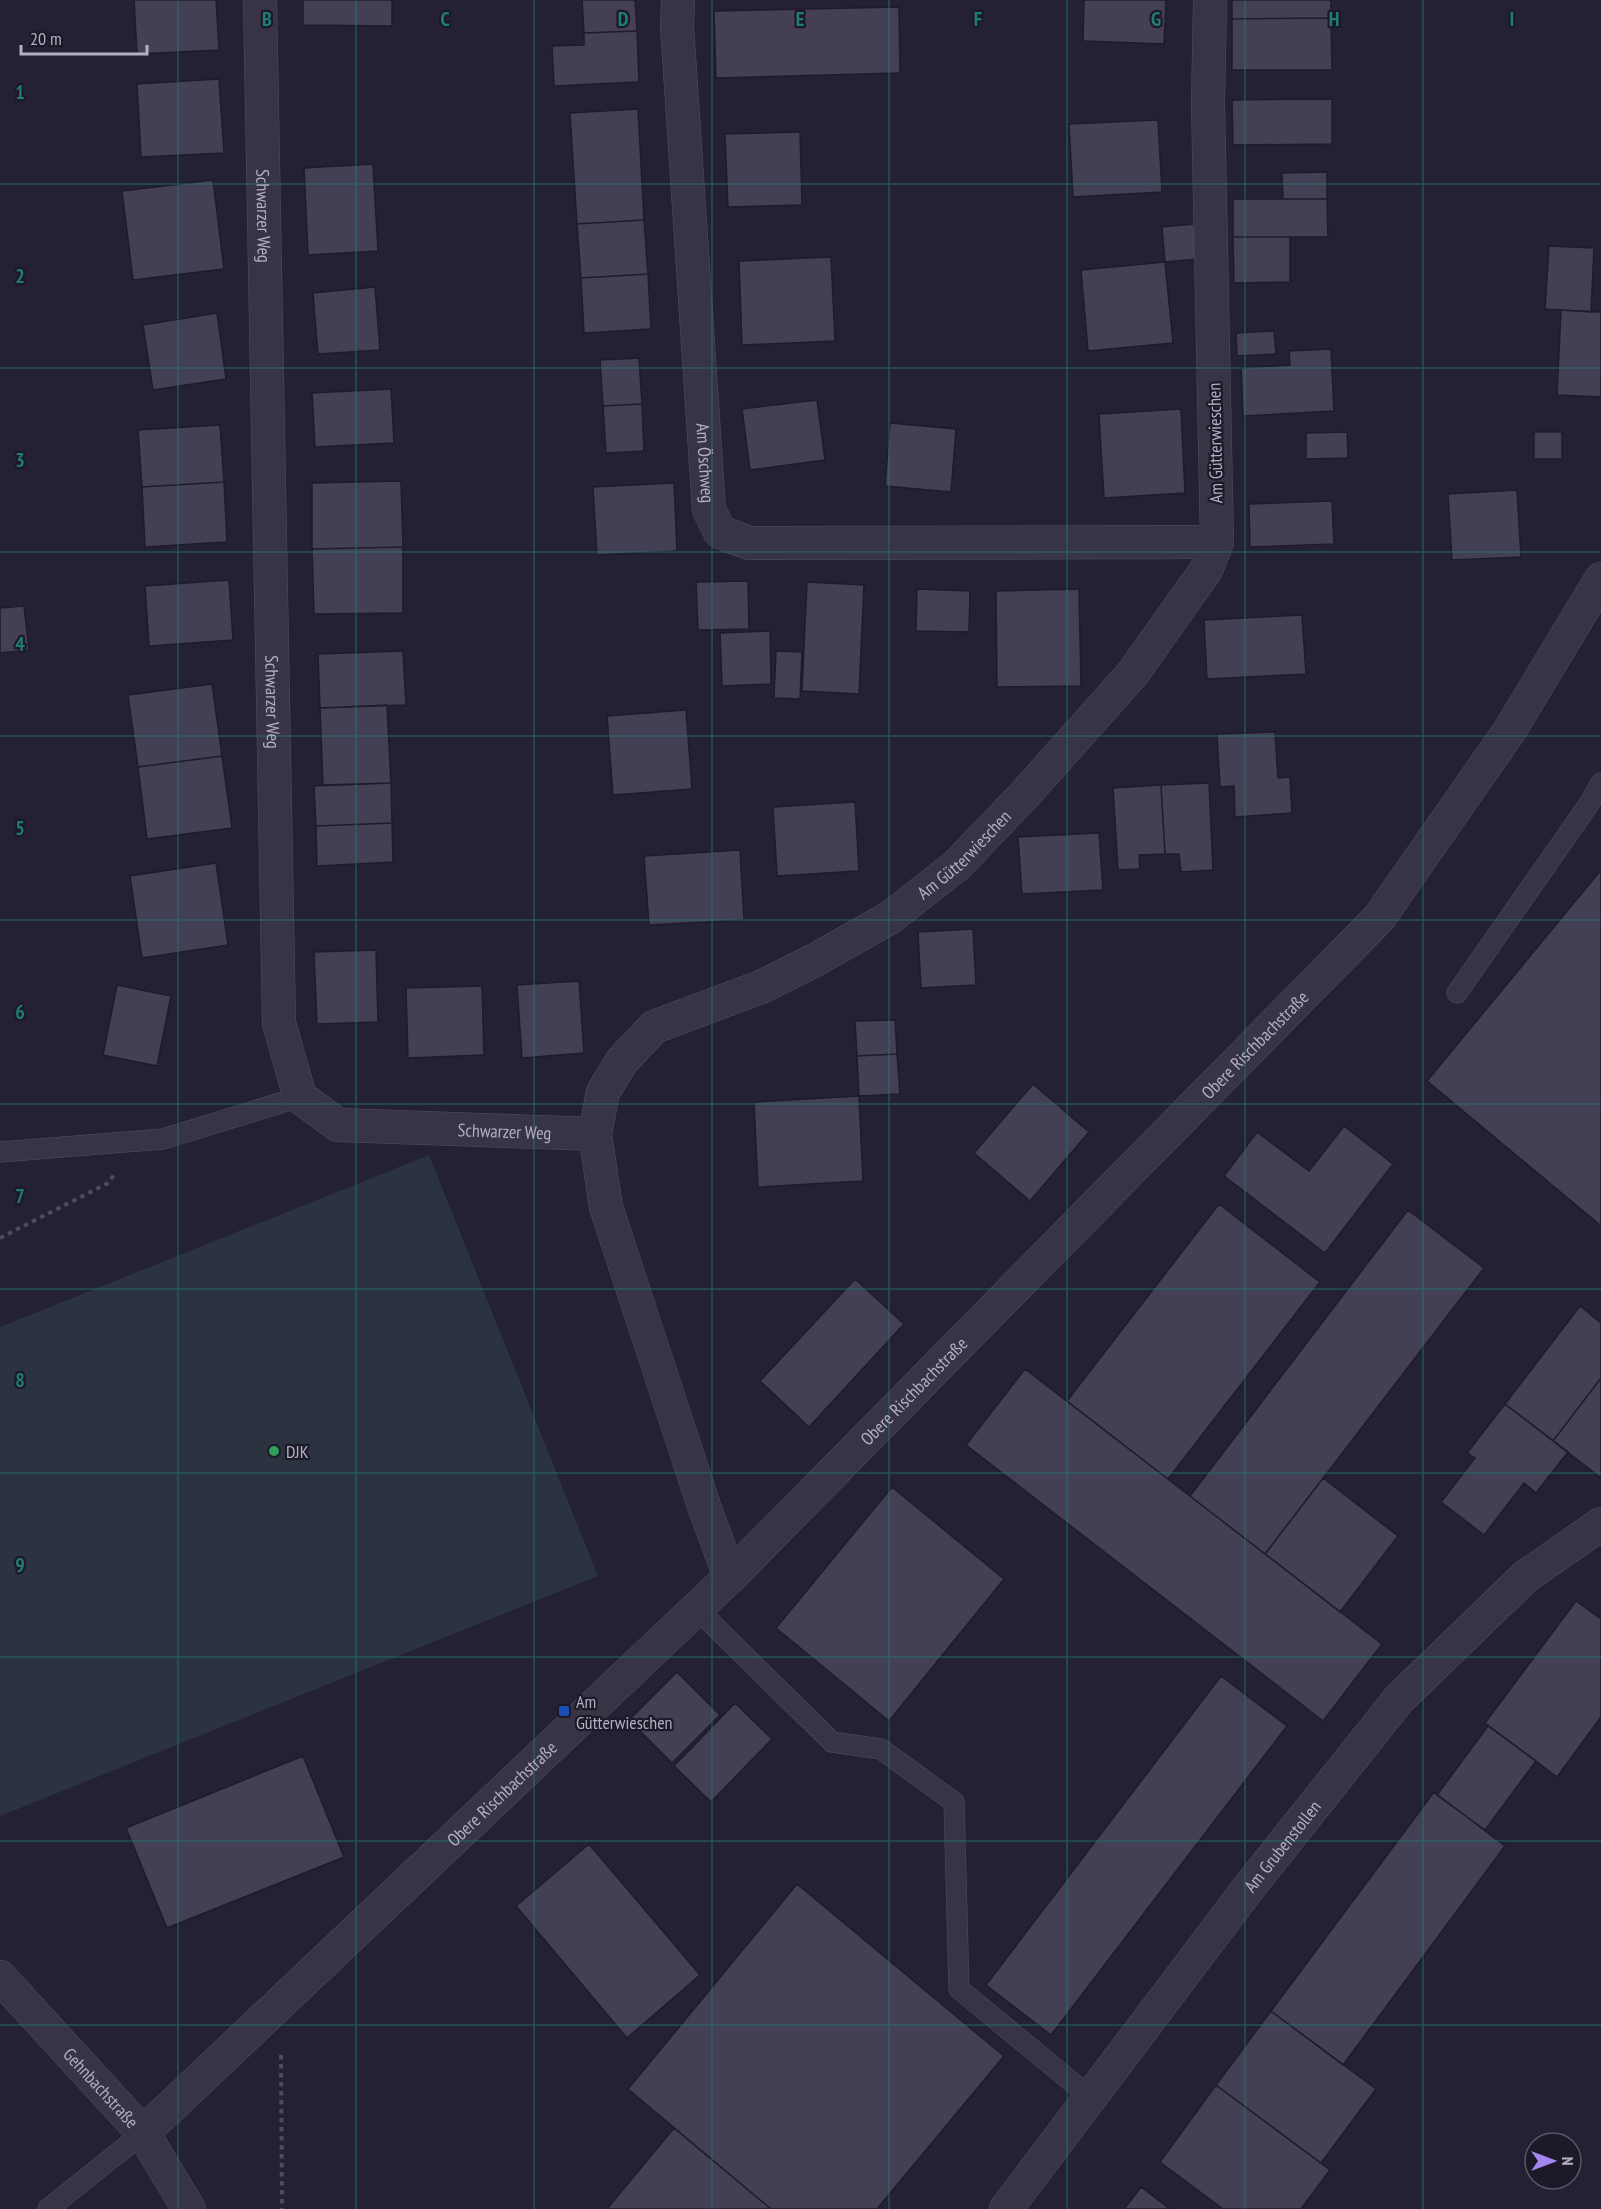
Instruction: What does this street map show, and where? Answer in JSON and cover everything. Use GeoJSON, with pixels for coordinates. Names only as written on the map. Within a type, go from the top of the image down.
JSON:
{"type":"FeatureCollection","features":[{"type":"Feature","properties":{"kind":"street","name":"Schwarzer Weg"},"geometry":{"type":"LineString","coordinates":[[260,0],[279,1023],[300,1097],[338,1125],[595,1134]]}},
{"type":"Feature","properties":{"kind":"street","name":"Am Öschweg"},"geometry":{"type":"LineString","coordinates":[[678,0],[677,26],[709,510],[720,532],[748,543],[1217,542]]}},
{"type":"Feature","properties":{"kind":"street","name":"Am Gütterwieschen"},"geometry":{"type":"LineString","coordinates":[[730,1577],[606,1207],[595,1134],[603,1092],[622,1061],[654,1027],[761,987],[815,960],[891,917],[957,865],[1026,793],[1133,674],[1206,570],[1217,542],[1209,104],[1210,0]]}},
{"type":"Feature","properties":{"kind":"street","name":"Obere Rischbachstraße"},"geometry":{"type":"LineString","coordinates":[[143,2133],[730,1577],[1379,918],[1510,730],[1601,579]]}},
{"type":"Feature","properties":{"kind":"street","name":"Am Grubenstollen"},"geometry":{"type":"LineString","coordinates":[[1006,2209],[1250,1886],[1399,1699],[1525,1577],[1601,1524]]}},
{"type":"Feature","properties":{"kind":"street","name":"Gehnbachstraße"},"geometry":{"type":"LineString","coordinates":[[0,1977],[143,2133],[189,2209]]}},
{"type":"Feature","properties":{"kind":"lane"},"geometry":{"type":"LineString","coordinates":[[1457,993],[1589,804],[1601,783]]}},
{"type":"Feature","properties":{"kind":"lane"},"geometry":{"type":"LineString","coordinates":[[0,1152],[164,1138],[300,1097]]}},
{"type":"Feature","properties":{"kind":"lane"},"geometry":{"type":"LineString","coordinates":[[697,1609],[832,1742],[881,1749],[954,1802],[959,1989],[1090,2097]]}},
{"type":"Feature","properties":{"kind":"lane"},"geometry":{"type":"LineString","coordinates":[[48,2209],[143,2133]]}},
{"type":"Feature","properties":{"kind":"path"},"geometry":{"type":"LineString","coordinates":[[0,1238],[108,1183],[135,1141]]}},
{"type":"Feature","properties":{"kind":"path"},"geometry":{"type":"LineString","coordinates":[[281,2051],[282,2209]]}},
{"type":"Feature","properties":{"kind":"shaded area","name":"DJK"},"geometry":{"type":"Polygon","coordinates":[[[429,1155],[598,1576],[0,1816],[0,1327],[429,1155]]]}},
{"type":"Feature","properties":{"kind":"building"},"geometry":{"type":"Polygon","coordinates":[[[134,0],[216,0],[219,50],[137,54],[134,0]]]}},
{"type":"Feature","properties":{"kind":"building"},"geometry":{"type":"Polygon","coordinates":[[[303,0],[392,0],[392,26],[303,25],[303,0]]]}},
{"type":"Feature","properties":{"kind":"building"},"geometry":{"type":"Polygon","coordinates":[[[582,0],[635,0],[637,31],[584,33],[582,0]]]}},
{"type":"Feature","properties":{"kind":"building"},"geometry":{"type":"Polygon","coordinates":[[[1084,0],[1166,0],[1164,44],[1083,41],[1084,0]]]}},
{"type":"Feature","properties":{"kind":"building"},"geometry":{"type":"Polygon","coordinates":[[[1232,0],[1331,0],[1331,18],[1232,19],[1232,0]]]}},
{"type":"Feature","properties":{"kind":"building"},"geometry":{"type":"Polygon","coordinates":[[[899,7],[900,73],[716,78],[714,11],[899,7]]]}},
{"type":"Feature","properties":{"kind":"building"},"geometry":{"type":"Polygon","coordinates":[[[1331,18],[1332,70],[1232,70],[1232,19],[1331,18]]]}},
{"type":"Feature","properties":{"kind":"building"},"geometry":{"type":"Polygon","coordinates":[[[637,31],[639,82],[554,86],[552,46],[584,45],[584,33],[637,31]]]}},
{"type":"Feature","properties":{"kind":"building"},"geometry":{"type":"Polygon","coordinates":[[[219,79],[224,153],[141,157],[137,84],[219,79]]]}},
{"type":"Feature","properties":{"kind":"building"},"geometry":{"type":"Polygon","coordinates":[[[1332,99],[1332,144],[1233,145],[1232,100],[1332,99]]]}},
{"type":"Feature","properties":{"kind":"building"},"geometry":{"type":"Polygon","coordinates":[[[638,109],[644,220],[577,224],[570,113],[638,109]]]}},
{"type":"Feature","properties":{"kind":"building"},"geometry":{"type":"Polygon","coordinates":[[[1158,120],[1162,192],[1073,197],[1069,124],[1158,120]]]}},
{"type":"Feature","properties":{"kind":"building"},"geometry":{"type":"Polygon","coordinates":[[[800,132],[802,205],[728,207],[725,134],[800,132]]]}},
{"type":"Feature","properties":{"kind":"building"},"geometry":{"type":"Polygon","coordinates":[[[373,164],[378,251],[308,255],[304,168],[373,164]]]}},
{"type":"Feature","properties":{"kind":"building"},"geometry":{"type":"Polygon","coordinates":[[[1327,172],[1327,199],[1283,199],[1282,173],[1327,172]]]}},
{"type":"Feature","properties":{"kind":"building"},"geometry":{"type":"Polygon","coordinates":[[[213,180],[224,269],[133,280],[122,191],[213,180]]]}},
{"type":"Feature","properties":{"kind":"building"},"geometry":{"type":"Polygon","coordinates":[[[1233,199],[1327,199],[1328,237],[1233,237],[1233,199]]]}},
{"type":"Feature","properties":{"kind":"building"},"geometry":{"type":"Polygon","coordinates":[[[644,220],[648,274],[581,278],[577,224],[644,220]]]}},
{"type":"Feature","properties":{"kind":"building"},"geometry":{"type":"Polygon","coordinates":[[[1194,224],[1197,259],[1165,262],[1162,227],[1194,224]]]}},
{"type":"Feature","properties":{"kind":"building"},"geometry":{"type":"Polygon","coordinates":[[[1233,237],[1290,237],[1290,282],[1234,283],[1233,237]]]}},
{"type":"Feature","properties":{"kind":"building"},"geometry":{"type":"Polygon","coordinates":[[[1549,246],[1594,248],[1591,312],[1545,309],[1549,246]]]}},
{"type":"Feature","properties":{"kind":"building"},"geometry":{"type":"Polygon","coordinates":[[[831,257],[835,341],[742,345],[739,261],[831,257]]]}},
{"type":"Feature","properties":{"kind":"building"},"geometry":{"type":"Polygon","coordinates":[[[1165,262],[1173,343],[1088,351],[1081,270],[1165,262]]]}},
{"type":"Feature","properties":{"kind":"building"},"geometry":{"type":"Polygon","coordinates":[[[648,274],[651,329],[584,333],[581,278],[648,274]]]}},
{"type":"Feature","properties":{"kind":"building"},"geometry":{"type":"Polygon","coordinates":[[[375,287],[380,350],[318,354],[313,293],[375,287]]]}},
{"type":"Feature","properties":{"kind":"building"},"geometry":{"type":"Polygon","coordinates":[[[1561,310],[1601,312],[1601,397],[1557,395],[1561,310]]]}},
{"type":"Feature","properties":{"kind":"building"},"geometry":{"type":"Polygon","coordinates":[[[217,313],[226,379],[153,390],[143,325],[217,313]]]}},
{"type":"Feature","properties":{"kind":"building"},"geometry":{"type":"Polygon","coordinates":[[[1274,331],[1276,354],[1237,356],[1236,333],[1274,331]]]}},
{"type":"Feature","properties":{"kind":"building"},"geometry":{"type":"Polygon","coordinates":[[[1331,349],[1334,411],[1243,416],[1241,368],[1290,365],[1289,351],[1331,349]]]}},
{"type":"Feature","properties":{"kind":"building"},"geometry":{"type":"Polygon","coordinates":[[[639,358],[642,404],[603,406],[600,360],[639,358]]]}},
{"type":"Feature","properties":{"kind":"building"},"geometry":{"type":"Polygon","coordinates":[[[391,389],[394,443],[315,447],[312,393],[391,389]]]}},
{"type":"Feature","properties":{"kind":"building"},"geometry":{"type":"Polygon","coordinates":[[[817,400],[825,460],[750,470],[742,409],[817,400]]]}},
{"type":"Feature","properties":{"kind":"building"},"geometry":{"type":"Polygon","coordinates":[[[642,404],[644,451],[606,453],[603,406],[642,404]]]}},
{"type":"Feature","properties":{"kind":"building"},"geometry":{"type":"Polygon","coordinates":[[[1181,409],[1185,493],[1104,498],[1099,414],[1181,409]]]}},
{"type":"Feature","properties":{"kind":"building"},"geometry":{"type":"Polygon","coordinates":[[[890,423],[956,429],[951,492],[885,486],[890,423]]]}},
{"type":"Feature","properties":{"kind":"building"},"geometry":{"type":"Polygon","coordinates":[[[220,425],[224,482],[142,487],[138,430],[220,425]]]}},
{"type":"Feature","properties":{"kind":"building"},"geometry":{"type":"Polygon","coordinates":[[[1347,432],[1348,458],[1306,459],[1306,433],[1347,432]]]}},
{"type":"Feature","properties":{"kind":"building"},"geometry":{"type":"Polygon","coordinates":[[[1534,432],[1562,432],[1562,459],[1534,459],[1534,432]]]}},
{"type":"Feature","properties":{"kind":"building"},"geometry":{"type":"Polygon","coordinates":[[[401,481],[403,547],[312,549],[312,483],[401,481]]]}},
{"type":"Feature","properties":{"kind":"building"},"geometry":{"type":"Polygon","coordinates":[[[224,482],[227,542],[145,547],[142,487],[224,482]]]}},
{"type":"Feature","properties":{"kind":"building"},"geometry":{"type":"Polygon","coordinates":[[[674,483],[677,551],[597,555],[593,487],[674,483]]]}},
{"type":"Feature","properties":{"kind":"building"},"geometry":{"type":"Polygon","coordinates":[[[1517,490],[1521,557],[1452,560],[1448,494],[1517,490]]]}},
{"type":"Feature","properties":{"kind":"building"},"geometry":{"type":"Polygon","coordinates":[[[1332,501],[1334,544],[1250,547],[1249,504],[1332,501]]]}},
{"type":"Feature","properties":{"kind":"building"},"geometry":{"type":"Polygon","coordinates":[[[403,547],[403,613],[314,614],[312,549],[403,547]]]}},
{"type":"Feature","properties":{"kind":"building"},"geometry":{"type":"Polygon","coordinates":[[[229,580],[233,640],[149,646],[145,586],[229,580]]]}},
{"type":"Feature","properties":{"kind":"building"},"geometry":{"type":"Polygon","coordinates":[[[748,581],[749,629],[698,630],[696,582],[748,581]]]}},
{"type":"Feature","properties":{"kind":"building"},"geometry":{"type":"Polygon","coordinates":[[[807,582],[864,585],[859,694],[802,691],[807,582]]]}},
{"type":"Feature","properties":{"kind":"building"},"geometry":{"type":"Polygon","coordinates":[[[917,589],[970,591],[969,632],[916,631],[917,589]]]}},
{"type":"Feature","properties":{"kind":"building"},"geometry":{"type":"Polygon","coordinates":[[[1079,589],[1081,686],[997,687],[996,591],[1079,589]]]}},
{"type":"Feature","properties":{"kind":"building"},"geometry":{"type":"Polygon","coordinates":[[[24,606],[29,650],[0,653],[0,608],[24,606]]]}},
{"type":"Feature","properties":{"kind":"building"},"geometry":{"type":"Polygon","coordinates":[[[1302,615],[1306,674],[1207,679],[1204,620],[1302,615]]]}},
{"type":"Feature","properties":{"kind":"building"},"geometry":{"type":"Polygon","coordinates":[[[770,631],[771,684],[722,686],[720,633],[770,631]]]}},
{"type":"Feature","properties":{"kind":"building"},"geometry":{"type":"Polygon","coordinates":[[[403,651],[406,705],[320,708],[318,654],[403,651]]]}},
{"type":"Feature","properties":{"kind":"building"},"geometry":{"type":"Polygon","coordinates":[[[776,651],[802,652],[800,699],[774,698],[776,651]]]}},
{"type":"Feature","properties":{"kind":"building"},"geometry":{"type":"Polygon","coordinates":[[[212,684],[222,756],[138,767],[128,695],[212,684]]]}},
{"type":"Feature","properties":{"kind":"building"},"geometry":{"type":"Polygon","coordinates":[[[387,705],[391,783],[323,785],[320,708],[387,705]]]}},
{"type":"Feature","properties":{"kind":"building"},"geometry":{"type":"Polygon","coordinates":[[[686,710],[692,789],[613,795],[607,716],[686,710]]]}},
{"type":"Feature","properties":{"kind":"building"},"geometry":{"type":"Polygon","coordinates":[[[1275,732],[1278,778],[1290,777],[1292,813],[1235,817],[1234,786],[1220,787],[1217,734],[1275,732]]]}},
{"type":"Feature","properties":{"kind":"building"},"geometry":{"type":"Polygon","coordinates":[[[222,756],[232,828],[147,839],[138,767],[222,756]]]}},
{"type":"Feature","properties":{"kind":"building"},"geometry":{"type":"Polygon","coordinates":[[[391,783],[392,823],[316,826],[314,786],[391,783]]]}},
{"type":"Feature","properties":{"kind":"building"},"geometry":{"type":"Polygon","coordinates":[[[1209,783],[1213,870],[1181,872],[1179,854],[1165,854],[1161,785],[1209,783]]]}},
{"type":"Feature","properties":{"kind":"building"},"geometry":{"type":"Polygon","coordinates":[[[1161,785],[1165,854],[1139,855],[1140,869],[1118,870],[1113,788],[1161,785]]]}},
{"type":"Feature","properties":{"kind":"building"},"geometry":{"type":"Polygon","coordinates":[[[855,802],[859,871],[777,876],[773,807],[855,802]]]}},
{"type":"Feature","properties":{"kind":"building"},"geometry":{"type":"Polygon","coordinates":[[[392,823],[393,862],[317,866],[316,826],[392,823]]]}},
{"type":"Feature","properties":{"kind":"building"},"geometry":{"type":"Polygon","coordinates":[[[1099,833],[1103,890],[1022,894],[1018,837],[1099,833]]]}},
{"type":"Feature","properties":{"kind":"building"},"geometry":{"type":"Polygon","coordinates":[[[740,850],[744,920],[649,925],[644,856],[740,850]]]}},
{"type":"Feature","properties":{"kind":"building"},"geometry":{"type":"Polygon","coordinates":[[[216,863],[228,945],[142,958],[130,876],[216,863]]]}},
{"type":"Feature","properties":{"kind":"building"},"geometry":{"type":"Polygon","coordinates":[[[1601,870],[1601,1226],[1427,1081],[1601,870]]]}},
{"type":"Feature","properties":{"kind":"building"},"geometry":{"type":"Polygon","coordinates":[[[973,929],[976,985],[921,988],[918,932],[973,929]]]}},
{"type":"Feature","properties":{"kind":"building"},"geometry":{"type":"Polygon","coordinates":[[[376,950],[378,1022],[317,1024],[314,952],[376,950]]]}},
{"type":"Feature","properties":{"kind":"building"},"geometry":{"type":"Polygon","coordinates":[[[579,981],[584,1053],[522,1058],[517,985],[579,981]]]}},
{"type":"Feature","properties":{"kind":"building"},"geometry":{"type":"Polygon","coordinates":[[[117,985],[171,996],[157,1066],[103,1055],[117,985]]]}},
{"type":"Feature","properties":{"kind":"building"},"geometry":{"type":"Polygon","coordinates":[[[482,986],[484,1055],[408,1058],[406,988],[482,986]]]}},
{"type":"Feature","properties":{"kind":"building"},"geometry":{"type":"Polygon","coordinates":[[[895,1020],[897,1054],[857,1056],[855,1021],[895,1020]]]}},
{"type":"Feature","properties":{"kind":"building"},"geometry":{"type":"Polygon","coordinates":[[[897,1054],[900,1094],[859,1096],[857,1056],[897,1054]]]}},
{"type":"Feature","properties":{"kind":"building"},"geometry":{"type":"Polygon","coordinates":[[[1033,1084],[1089,1132],[1030,1201],[974,1153],[1033,1084]]]}},
{"type":"Feature","properties":{"kind":"building"},"geometry":{"type":"Polygon","coordinates":[[[859,1096],[863,1181],[758,1187],[754,1102],[859,1096]]]}},
{"type":"Feature","properties":{"kind":"building"},"geometry":{"type":"Polygon","coordinates":[[[1344,1126],[1393,1164],[1325,1253],[1224,1176],[1257,1132],[1309,1171],[1344,1126]]]}},
{"type":"Feature","properties":{"kind":"building"},"geometry":{"type":"Polygon","coordinates":[[[1219,1204],[1320,1282],[1168,1479],[1067,1401],[1219,1204]]]}},
{"type":"Feature","properties":{"kind":"building"},"geometry":{"type":"Polygon","coordinates":[[[1408,1210],[1484,1268],[1265,1554],[1190,1496],[1408,1210]]]}},
{"type":"Feature","properties":{"kind":"building"},"geometry":{"type":"Polygon","coordinates":[[[855,1279],[904,1324],[809,1427],[760,1381],[855,1279]]]}},
{"type":"Feature","properties":{"kind":"building"},"geometry":{"type":"Polygon","coordinates":[[[1580,1306],[1601,1323],[1601,1378],[1553,1441],[1505,1404],[1580,1306]]]}},
{"type":"Feature","properties":{"kind":"building"},"geometry":{"type":"Polygon","coordinates":[[[1025,1369],[1382,1644],[1323,1721],[966,1445],[1025,1369]]]}},
{"type":"Feature","properties":{"kind":"building"},"geometry":{"type":"Polygon","coordinates":[[[1601,1378],[1601,1478],[1553,1441],[1601,1378]]]}},
{"type":"Feature","properties":{"kind":"building"},"geometry":{"type":"Polygon","coordinates":[[[1505,1404],[1568,1452],[1536,1493],[1524,1483],[1484,1535],[1441,1502],[1475,1458],[1467,1453],[1505,1404]]]}},
{"type":"Feature","properties":{"kind":"building"},"geometry":{"type":"Polygon","coordinates":[[[1323,1478],[1398,1536],[1340,1612],[1265,1554],[1323,1478]]]}},
{"type":"Feature","properties":{"kind":"building"},"geometry":{"type":"Polygon","coordinates":[[[892,1487],[1004,1579],[889,1721],[776,1628],[892,1487]]]}},
{"type":"Feature","properties":{"kind":"building"},"geometry":{"type":"Polygon","coordinates":[[[1576,1601],[1601,1619],[1601,1717],[1557,1777],[1485,1723],[1576,1601]]]}},
{"type":"Feature","properties":{"kind":"building"},"geometry":{"type":"Polygon","coordinates":[[[677,1672],[720,1715],[672,1763],[629,1720],[677,1672]]]}},
{"type":"Feature","properties":{"kind":"building"},"geometry":{"type":"Polygon","coordinates":[[[1221,1676],[1287,1726],[1051,2035],[986,1985],[1221,1676]]]}},
{"type":"Feature","properties":{"kind":"building"},"geometry":{"type":"Polygon","coordinates":[[[735,1703],[772,1739],[711,1802],[674,1766],[735,1703]]]}},
{"type":"Feature","properties":{"kind":"building"},"geometry":{"type":"Polygon","coordinates":[[[1488,1726],[1536,1761],[1485,1830],[1437,1795],[1488,1726]]]}},
{"type":"Feature","properties":{"kind":"building"},"geometry":{"type":"Polygon","coordinates":[[[303,1756],[344,1857],[167,1928],[126,1828],[303,1756]]]}},
{"type":"Feature","properties":{"kind":"building"},"geometry":{"type":"Polygon","coordinates":[[[1434,1792],[1505,1846],[1343,2065],[1271,2011],[1434,1792]]]}},
{"type":"Feature","properties":{"kind":"building"},"geometry":{"type":"Polygon","coordinates":[[[589,1844],[700,1975],[627,2038],[516,1906],[589,1844]]]}},
{"type":"Feature","properties":{"kind":"building"},"geometry":{"type":"Polygon","coordinates":[[[797,1884],[1004,2056],[877,2209],[771,2209],[628,2089],[797,1884]]]}},
{"type":"Feature","properties":{"kind":"building"},"geometry":{"type":"Polygon","coordinates":[[[1271,2011],[1376,2089],[1321,2163],[1216,2085],[1271,2011]]]}},
{"type":"Feature","properties":{"kind":"building"},"geometry":{"type":"Polygon","coordinates":[[[1216,2085],[1330,2170],[1301,2209],[1223,2209],[1160,2162],[1216,2085]]]}},
{"type":"Feature","properties":{"kind":"building"},"geometry":{"type":"Polygon","coordinates":[[[674,2128],[771,2209],[607,2209],[674,2128]]]}},
{"type":"Feature","properties":{"kind":"building"},"geometry":{"type":"Polygon","coordinates":[[[1141,2187],[1170,2209],[1124,2209],[1141,2187]]]}},
{"type":"Feature","properties":{"kind":"place","name":"DJK"},"geometry":{"type":"Point","coordinates":[274,1451]}},
{"type":"Feature","properties":{"kind":"place","name":"Am Gütterwieschen"},"geometry":{"type":"Point","coordinates":[564,1711]}}]}
